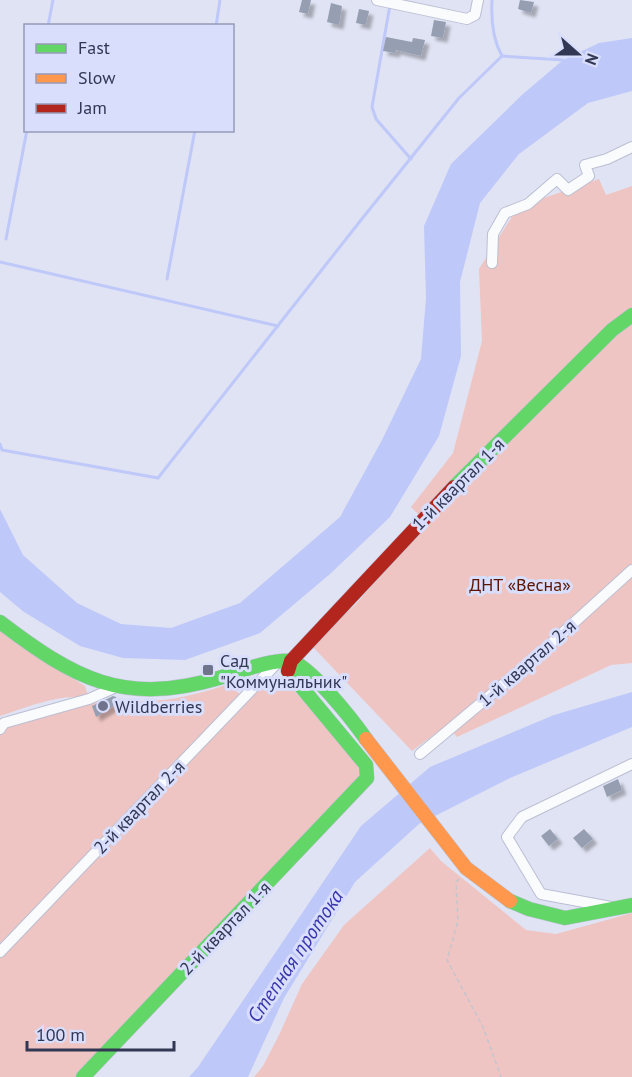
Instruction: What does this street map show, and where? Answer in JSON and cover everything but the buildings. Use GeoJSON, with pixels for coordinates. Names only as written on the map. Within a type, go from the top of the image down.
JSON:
{"type":"FeatureCollection","features":[{"type":"Feature","properties":{"kind":"street"},"geometry":{"type":"LineString","coordinates":[[377,0],[467,19],[475,15],[478,0]]}},
{"type":"Feature","properties":{"kind":"street"},"geometry":{"type":"LineString","coordinates":[[492,263],[493,234],[505,213],[528,204],[557,179],[568,190],[589,176],[585,165],[607,159],[632,147]]}},
{"type":"Feature","properties":{"kind":"street","name":"1-й квартал 1-я"},"geometry":{"type":"LineString","coordinates":[[285,661],[428,513],[612,330],[632,315]]}},
{"type":"Feature","properties":{"kind":"street","name":"1-й квартал 2-я"},"geometry":{"type":"LineString","coordinates":[[420,753],[536,658],[632,570]]}},
{"type":"Feature","properties":{"kind":"street"},"geometry":{"type":"LineString","coordinates":[[0,622],[29,644],[82,675],[116,687],[161,689],[193,685],[249,667],[285,661],[306,670],[350,717],[466,868],[511,901],[548,915],[565,918],[632,905]]}},
{"type":"Feature","properties":{"kind":"street","name":"2-й квартал 1-я"},"geometry":{"type":"LineString","coordinates":[[83,1077],[367,778],[366,765],[288,672],[285,661]]}},
{"type":"Feature","properties":{"kind":"street","name":"2-й квартал 2-я"},"geometry":{"type":"LineString","coordinates":[[0,952],[285,661]]}},
{"type":"Feature","properties":{"kind":"street"},"geometry":{"type":"LineString","coordinates":[[2,726],[89,699],[116,687]]}},
{"type":"Feature","properties":{"kind":"street"},"geometry":{"type":"LineString","coordinates":[[617,908],[541,894],[507,837],[522,817],[632,764]]}},
{"type":"Feature","properties":{"kind":"path"},"geometry":{"type":"LineString","coordinates":[[466,868],[456,882],[458,921],[447,960],[483,1027],[501,1077]]}},
{"type":"Feature","properties":{"kind":"green space","name":"ДНТ «Весна»"},"geometry":{"type":"Polygon","coordinates":[[[599,179],[606,195],[632,186],[632,663],[611,665],[457,737],[447,725],[412,751],[311,645],[355,605],[427,523],[411,507],[453,453],[482,341],[479,269],[518,207],[599,179]]]}},
{"type":"Feature","properties":{"kind":"green space"},"geometry":{"type":"Polygon","coordinates":[[[0,629],[21,646],[85,686],[89,699],[69,697],[57,699],[0,716],[0,629]]]}},
{"type":"Feature","properties":{"kind":"green space"},"geometry":{"type":"Polygon","coordinates":[[[277,676],[283,678],[354,758],[360,772],[358,780],[76,1077],[0,1077],[0,728],[113,698],[157,701],[200,693],[228,684],[247,700],[262,683],[277,676]]]}},
{"type":"Feature","properties":{"kind":"green space"},"geometry":{"type":"Polygon","coordinates":[[[430,848],[441,861],[526,930],[556,934],[632,913],[632,1077],[254,1077],[263,1066],[279,1035],[302,984],[344,925],[430,848]]]}},
{"type":"Feature","properties":{"kind":"water"},"geometry":{"type":"Polygon","coordinates":[[[632,38],[632,91],[588,103],[519,154],[480,203],[460,282],[461,356],[439,436],[390,517],[330,574],[260,633],[185,660],[123,658],[80,646],[24,612],[0,592],[0,509],[23,555],[77,603],[121,624],[171,628],[240,603],[340,517],[382,440],[421,359],[426,298],[424,226],[451,164],[523,94],[563,60],[599,43],[632,38]]]}},
{"type":"Feature","properties":{"kind":"water","name":"Степная протока"},"geometry":{"type":"Polygon","coordinates":[[[632,692],[632,727],[510,778],[419,824],[355,882],[284,998],[248,1077],[189,1077],[361,826],[430,767],[554,715],[632,692]]]}},
{"type":"Feature","properties":{"kind":"waterway"},"geometry":{"type":"LineString","coordinates":[[48,24],[53,0]]}},
{"type":"Feature","properties":{"kind":"waterway"},"geometry":{"type":"LineString","coordinates":[[216,24],[220,0]]}},
{"type":"Feature","properties":{"kind":"waterway"},"geometry":{"type":"LineString","coordinates":[[492,0],[493,29],[502,56]]}},
{"type":"Feature","properties":{"kind":"waterway"},"geometry":{"type":"LineString","coordinates":[[390,5],[372,107],[376,119],[411,159]]}},
{"type":"Feature","properties":{"kind":"waterway"},"geometry":{"type":"LineString","coordinates":[[0,444],[2,450],[158,478],[459,98],[502,56],[563,60]]}},
{"type":"Feature","properties":{"kind":"waterway"},"geometry":{"type":"LineString","coordinates":[[6,239],[27,132]]}},
{"type":"Feature","properties":{"kind":"waterway"},"geometry":{"type":"LineString","coordinates":[[167,279],[195,132]]}},
{"type":"Feature","properties":{"kind":"waterway"},"geometry":{"type":"LineString","coordinates":[[0,262],[278,326]]}},
{"type":"Feature","properties":{"kind":"traffic: fast"},"geometry":{"type":"LineString","coordinates":[[454,487],[612,330],[632,315]]}},
{"type":"Feature","properties":{"kind":"traffic: fast"},"geometry":{"type":"LineString","coordinates":[[0,622],[52,659],[77,672],[102,682],[127,688],[155,689],[185,686],[265,664],[290,661],[308,672],[319,683],[366,739]]}},
{"type":"Feature","properties":{"kind":"traffic: fast"},"geometry":{"type":"LineString","coordinates":[[83,1077],[367,778],[366,765],[288,671]]}},
{"type":"Feature","properties":{"kind":"traffic: fast"},"geometry":{"type":"LineString","coordinates":[[510,901],[529,909],[565,918],[632,905]]}},
{"type":"Feature","properties":{"kind":"traffic: slow"},"geometry":{"type":"LineString","coordinates":[[366,739],[466,868],[510,901]]}},
{"type":"Feature","properties":{"kind":"traffic: jam"},"geometry":{"type":"LineString","coordinates":[[288,671],[291,661],[454,487]]}},
{"type":"Feature","properties":{"kind":"place","name":"Сад \"Коммунальник\""},"geometry":{"type":"Point","coordinates":[208,670]}},
{"type":"Feature","properties":{"kind":"place","name":"Wildberries"},"geometry":{"type":"Point","coordinates":[103,706]}}]}
